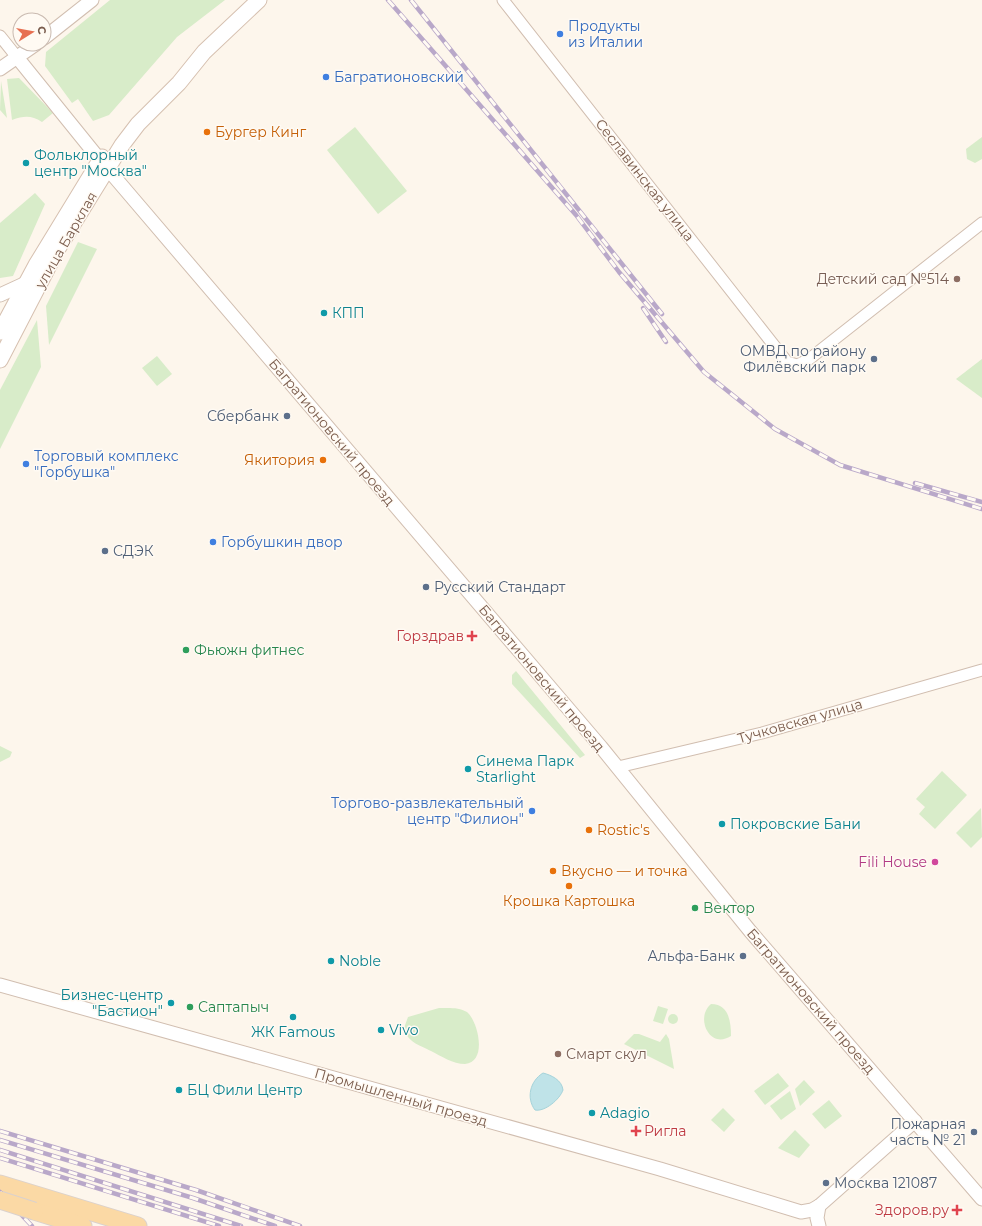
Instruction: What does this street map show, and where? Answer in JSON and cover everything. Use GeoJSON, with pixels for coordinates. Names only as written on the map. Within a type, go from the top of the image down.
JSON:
{"type":"FeatureCollection","features":[{"type":"Feature","properties":{"kind":"main road","name":"улица Барклая"},"geometry":{"type":"LineString","coordinates":[[0,360],[57,250],[104,164],[117,134],[141,106],[172,76],[204,52],[259,0]]}},
{"type":"Feature","properties":{"kind":"main road","name":"улица Барклая"},"geometry":{"type":"LineString","coordinates":[[0,332],[26,283],[104,164]]}},
{"type":"Feature","properties":{"kind":"main road"},"geometry":{"type":"LineString","coordinates":[[0,1184],[138,1226]]}},
{"type":"Feature","properties":{"kind":"main road"},"geometry":{"type":"LineString","coordinates":[[0,1200],[84,1226]]}},
{"type":"Feature","properties":{"kind":"street"},"geometry":{"type":"LineString","coordinates":[[52,32],[92,0]]}},
{"type":"Feature","properties":{"kind":"street","name":"Сеславинская улица"},"geometry":{"type":"LineString","coordinates":[[503,0],[787,362],[797,365],[808,360],[982,223]]}},
{"type":"Feature","properties":{"kind":"street"},"geometry":{"type":"LineString","coordinates":[[0,36],[16,56]]}},
{"type":"Feature","properties":{"kind":"street"},"geometry":{"type":"LineString","coordinates":[[0,69],[23,52]]}},
{"type":"Feature","properties":{"kind":"street","name":"Багратионовский проезд"},"geometry":{"type":"LineString","coordinates":[[16,56],[104,164],[618,767],[750,931],[982,1199]]}},
{"type":"Feature","properties":{"kind":"street"},"geometry":{"type":"LineString","coordinates":[[0,295],[26,283]]}},
{"type":"Feature","properties":{"kind":"street","name":"Тучковская улица"},"geometry":{"type":"LineString","coordinates":[[618,767],[762,733],[982,670]]}},
{"type":"Feature","properties":{"kind":"street","name":"Промышленный проезд"},"geometry":{"type":"LineString","coordinates":[[0,985],[653,1167],[801,1212],[819,1226]]}},
{"type":"Feature","properties":{"kind":"street"},"geometry":{"type":"LineString","coordinates":[[801,1212],[812,1210],[819,1206],[915,1121]]}},
{"type":"Feature","properties":{"kind":"street","name":"Промышленный проезд"},"geometry":{"type":"LineString","coordinates":[[819,1206],[817,1218],[819,1226]]}},
{"type":"Feature","properties":{"kind":"green space"},"geometry":{"type":"Polygon","coordinates":[[[110,0],[225,0],[177,37],[109,115],[93,121],[78,99],[72,103],[45,66],[46,52],[52,52],[52,47],[110,0]]]}},
{"type":"Feature","properties":{"kind":"green space"},"geometry":{"type":"Polygon","coordinates":[[[19,78],[53,113],[42,122],[34,118],[27,117],[12,120],[7,79],[19,78]]]}},
{"type":"Feature","properties":{"kind":"green space"},"geometry":{"type":"Polygon","coordinates":[[[1,81],[7,118],[0,110],[1,81]]]}},
{"type":"Feature","properties":{"kind":"green space"},"geometry":{"type":"Polygon","coordinates":[[[355,127],[407,191],[378,214],[327,150],[355,127]]]}},
{"type":"Feature","properties":{"kind":"green space"},"geometry":{"type":"Polygon","coordinates":[[[982,137],[982,159],[975,163],[967,159],[966,149],[982,137]]]}},
{"type":"Feature","properties":{"kind":"green space"},"geometry":{"type":"Polygon","coordinates":[[[35,193],[45,204],[13,276],[0,278],[0,223],[35,193]]]}},
{"type":"Feature","properties":{"kind":"green space"},"geometry":{"type":"Polygon","coordinates":[[[78,242],[97,249],[49,345],[46,306],[78,242]]]}},
{"type":"Feature","properties":{"kind":"green space"},"geometry":{"type":"Polygon","coordinates":[[[37,320],[41,367],[0,449],[0,390],[37,320]]]}},
{"type":"Feature","properties":{"kind":"green space"},"geometry":{"type":"Polygon","coordinates":[[[157,356],[172,374],[157,386],[142,368],[157,356]]]}},
{"type":"Feature","properties":{"kind":"green space"},"geometry":{"type":"Polygon","coordinates":[[[982,359],[982,398],[956,379],[982,359]]]}},
{"type":"Feature","properties":{"kind":"green space"},"geometry":{"type":"Polygon","coordinates":[[[516,671],[585,755],[580,758],[512,684],[512,675],[516,671]]]}},
{"type":"Feature","properties":{"kind":"green space"},"geometry":{"type":"Polygon","coordinates":[[[0,746],[12,752],[10,757],[0,762],[0,746]]]}},
{"type":"Feature","properties":{"kind":"green space"},"geometry":{"type":"Polygon","coordinates":[[[942,771],[967,795],[935,829],[919,814],[925,807],[916,799],[942,771]]]}},
{"type":"Feature","properties":{"kind":"green space"},"geometry":{"type":"Polygon","coordinates":[[[981,808],[982,837],[971,848],[956,833],[981,808]]]}},
{"type":"Feature","properties":{"kind":"green space"},"geometry":{"type":"Polygon","coordinates":[[[711,1004],[717,1005],[725,1010],[729,1019],[731,1036],[723,1039],[716,1039],[707,1030],[704,1024],[704,1016],[706,1010],[711,1004]]]}},
{"type":"Feature","properties":{"kind":"green space"},"geometry":{"type":"Polygon","coordinates":[[[658,1006],[668,1009],[663,1024],[653,1021],[658,1006]]]}},
{"type":"Feature","properties":{"kind":"green space"},"geometry":{"type":"Polygon","coordinates":[[[439,1008],[461,1009],[467,1012],[471,1017],[475,1024],[479,1041],[477,1056],[472,1062],[461,1064],[452,1061],[418,1045],[408,1037],[404,1028],[408,1017],[439,1008]]]}},
{"type":"Feature","properties":{"kind":"green space"},"geometry":{"type":"Polygon","coordinates":[[[671,1014],[675,1014],[677,1015],[677,1023],[671,1024],[668,1021],[668,1017],[671,1014]]]}},
{"type":"Feature","properties":{"kind":"green space"},"geometry":{"type":"Polygon","coordinates":[[[634,1034],[639,1034],[660,1042],[666,1034],[669,1039],[674,1069],[624,1044],[634,1034]]]}},
{"type":"Feature","properties":{"kind":"green space"},"geometry":{"type":"Polygon","coordinates":[[[778,1073],[789,1086],[765,1105],[754,1091],[778,1073]]]}},
{"type":"Feature","properties":{"kind":"green space"},"geometry":{"type":"Polygon","coordinates":[[[804,1080],[815,1092],[800,1106],[795,1089],[804,1080]]]}},
{"type":"Feature","properties":{"kind":"green space"},"geometry":{"type":"Polygon","coordinates":[[[790,1091],[796,1109],[781,1120],[770,1106],[790,1091]]]}},
{"type":"Feature","properties":{"kind":"green space"},"geometry":{"type":"Polygon","coordinates":[[[829,1100],[842,1116],[825,1129],[812,1114],[829,1100]]]}},
{"type":"Feature","properties":{"kind":"green space"},"geometry":{"type":"Polygon","coordinates":[[[723,1108],[735,1120],[724,1132],[711,1120],[723,1108]]]}},
{"type":"Feature","properties":{"kind":"green space"},"geometry":{"type":"Polygon","coordinates":[[[795,1130],[810,1145],[799,1158],[778,1148],[795,1130]]]}},
{"type":"Feature","properties":{"kind":"water"},"geometry":{"type":"Polygon","coordinates":[[[543,1073],[553,1077],[561,1083],[563,1090],[552,1104],[543,1109],[535,1110],[532,1105],[530,1095],[532,1085],[543,1073]]]}},
{"type":"Feature","properties":{"kind":"railway"},"geometry":{"type":"LineString","coordinates":[[388,0],[576,215],[619,272],[704,372],[775,429],[840,465],[982,509]]}},
{"type":"Feature","properties":{"kind":"railway"},"geometry":{"type":"LineString","coordinates":[[411,0],[662,314]]}},
{"type":"Feature","properties":{"kind":"railway"},"geometry":{"type":"LineString","coordinates":[[643,308],[666,342]]}},
{"type":"Feature","properties":{"kind":"railway"},"geometry":{"type":"LineString","coordinates":[[915,483],[982,502]]}},
{"type":"Feature","properties":{"kind":"railway"},"geometry":{"type":"LineString","coordinates":[[0,1131],[196,1190],[300,1226]]}},
{"type":"Feature","properties":{"kind":"railway"},"geometry":{"type":"LineString","coordinates":[[0,1140],[193,1198],[275,1226]]}},
{"type":"Feature","properties":{"kind":"railway"},"geometry":{"type":"LineString","coordinates":[[0,1150],[241,1226]]}},
{"type":"Feature","properties":{"kind":"railway"},"geometry":{"type":"LineString","coordinates":[[0,1158],[219,1226]]}},
{"type":"Feature","properties":{"kind":"railway"},"geometry":{"type":"LineString","coordinates":[[0,1192],[32,1226]]}},
{"type":"Feature","properties":{"kind":"place","name":"Продукты из Италии"},"geometry":{"type":"Point","coordinates":[560,34]}},
{"type":"Feature","properties":{"kind":"place","name":"Багратионовский"},"geometry":{"type":"Point","coordinates":[326,77]}},
{"type":"Feature","properties":{"kind":"place","name":"Бургер Кинг"},"geometry":{"type":"Point","coordinates":[207,132]}},
{"type":"Feature","properties":{"kind":"place","name":"Фольклорный центр \"Москва\""},"geometry":{"type":"Point","coordinates":[26,163]}},
{"type":"Feature","properties":{"kind":"place","name":"Детский сад №514"},"geometry":{"type":"Point","coordinates":[957,279]}},
{"type":"Feature","properties":{"kind":"place","name":"КПП"},"geometry":{"type":"Point","coordinates":[324,313]}},
{"type":"Feature","properties":{"kind":"place","name":"ОМВД по району Филёвский парк"},"geometry":{"type":"Point","coordinates":[874,359]}},
{"type":"Feature","properties":{"kind":"place","name":"Сбербанк"},"geometry":{"type":"Point","coordinates":[287,416]}},
{"type":"Feature","properties":{"kind":"place","name":"Якитория"},"geometry":{"type":"Point","coordinates":[323,460]}},
{"type":"Feature","properties":{"kind":"place","name":"Торговый комплекс \"Горбушка\""},"geometry":{"type":"Point","coordinates":[26,464]}},
{"type":"Feature","properties":{"kind":"place","name":"Горбушкин двор"},"geometry":{"type":"Point","coordinates":[213,542]}},
{"type":"Feature","properties":{"kind":"place","name":"СДЭК"},"geometry":{"type":"Point","coordinates":[105,551]}},
{"type":"Feature","properties":{"kind":"place","name":"Русский Стандарт"},"geometry":{"type":"Point","coordinates":[426,587]}},
{"type":"Feature","properties":{"kind":"place","name":"Горздрав"},"geometry":{"type":"Point","coordinates":[472,636]}},
{"type":"Feature","properties":{"kind":"place","name":"Фьюжн фитнес"},"geometry":{"type":"Point","coordinates":[186,650]}},
{"type":"Feature","properties":{"kind":"place","name":"Синема Парк Starlight"},"geometry":{"type":"Point","coordinates":[468,769]}},
{"type":"Feature","properties":{"kind":"place","name":"Торгово-развлекательный центр \"Филион\""},"geometry":{"type":"Point","coordinates":[532,811]}},
{"type":"Feature","properties":{"kind":"place","name":"Покровские Бани"},"geometry":{"type":"Point","coordinates":[722,824]}},
{"type":"Feature","properties":{"kind":"place","name":"Rostic's"},"geometry":{"type":"Point","coordinates":[589,830]}},
{"type":"Feature","properties":{"kind":"place","name":"Fili House"},"geometry":{"type":"Point","coordinates":[935,862]}},
{"type":"Feature","properties":{"kind":"place","name":"Вкусно — и точка"},"geometry":{"type":"Point","coordinates":[553,871]}},
{"type":"Feature","properties":{"kind":"place","name":"Крошка Картошка"},"geometry":{"type":"Point","coordinates":[569,886]}},
{"type":"Feature","properties":{"kind":"place","name":"Вектор"},"geometry":{"type":"Point","coordinates":[695,908]}},
{"type":"Feature","properties":{"kind":"place","name":"Альфа-Банк"},"geometry":{"type":"Point","coordinates":[743,956]}},
{"type":"Feature","properties":{"kind":"place","name":"Noble"},"geometry":{"type":"Point","coordinates":[331,961]}},
{"type":"Feature","properties":{"kind":"place","name":"Бизнес-центр \"Бастион\""},"geometry":{"type":"Point","coordinates":[171,1003]}},
{"type":"Feature","properties":{"kind":"place","name":"Саптапыч"},"geometry":{"type":"Point","coordinates":[190,1007]}},
{"type":"Feature","properties":{"kind":"place","name":"ЖК Famous"},"geometry":{"type":"Point","coordinates":[293,1017]}},
{"type":"Feature","properties":{"kind":"place","name":"Vivo"},"geometry":{"type":"Point","coordinates":[381,1030]}},
{"type":"Feature","properties":{"kind":"place","name":"Смарт скул"},"geometry":{"type":"Point","coordinates":[558,1054]}},
{"type":"Feature","properties":{"kind":"place","name":"БЦ Фили Центр"},"geometry":{"type":"Point","coordinates":[179,1090]}},
{"type":"Feature","properties":{"kind":"place","name":"Adagio"},"geometry":{"type":"Point","coordinates":[592,1113]}},
{"type":"Feature","properties":{"kind":"place","name":"Ригла"},"geometry":{"type":"Point","coordinates":[636,1131]}},
{"type":"Feature","properties":{"kind":"place","name":"Пожарная часть № 21"},"geometry":{"type":"Point","coordinates":[974,1132]}},
{"type":"Feature","properties":{"kind":"place","name":"Москва 121087"},"geometry":{"type":"Point","coordinates":[826,1183]}},
{"type":"Feature","properties":{"kind":"place","name":"Здоров.ру"},"geometry":{"type":"Point","coordinates":[957,1210]}}]}
